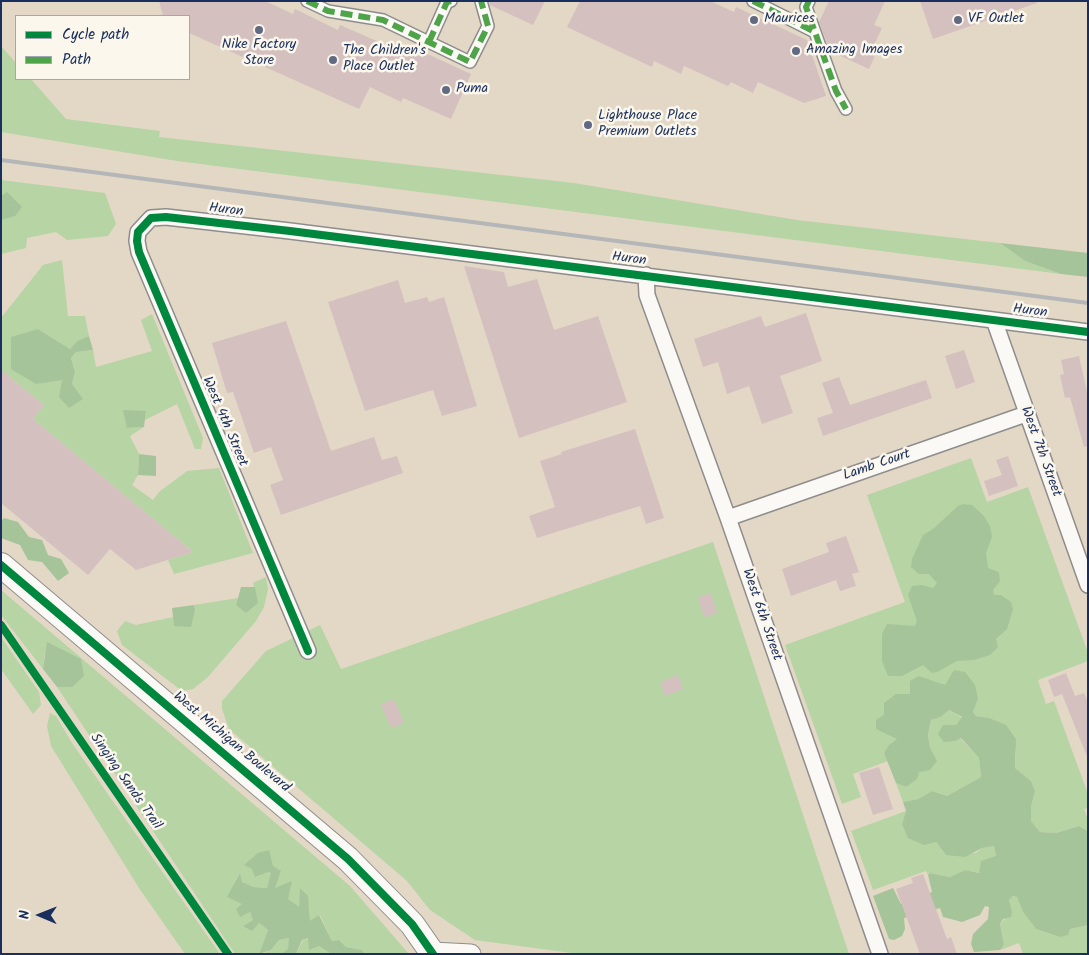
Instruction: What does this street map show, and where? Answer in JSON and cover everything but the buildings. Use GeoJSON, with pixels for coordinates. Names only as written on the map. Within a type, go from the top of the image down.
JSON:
{"type":"FeatureCollection","features":[{"type":"Feature","properties":{"kind":"main road","name":"West Michigan Boulevard"},"geometry":{"type":"LineString","coordinates":[[1,565],[348,859],[412,924],[433,953]]}},
{"type":"Feature","properties":{"kind":"street"},"geometry":{"type":"LineString","coordinates":[[307,1],[328,12],[383,20],[470,62],[488,26],[481,1]]}},
{"type":"Feature","properties":{"kind":"street"},"geometry":{"type":"LineString","coordinates":[[428,42],[447,2],[450,1]]}},
{"type":"Feature","properties":{"kind":"street"},"geometry":{"type":"LineString","coordinates":[[753,1],[815,32]]}},
{"type":"Feature","properties":{"kind":"street"},"geometry":{"type":"LineString","coordinates":[[809,1],[806,8],[836,91],[846,109]]}},
{"type":"Feature","properties":{"kind":"street","name":"Huron"},"geometry":{"type":"LineString","coordinates":[[166,216],[1088,332]]}},
{"type":"Feature","properties":{"kind":"street","name":"West 4th Street"},"geometry":{"type":"LineString","coordinates":[[166,216],[151,218],[138,232],[139,252],[308,651]]}},
{"type":"Feature","properties":{"kind":"street","name":"West 6th Street"},"geometry":{"type":"LineString","coordinates":[[646,275],[647,295],[728,518],[880,954]]}},
{"type":"Feature","properties":{"kind":"street","name":"West 7th Street"},"geometry":{"type":"LineString","coordinates":[[994,320],[1088,585]]}},
{"type":"Feature","properties":{"kind":"street","name":"Lamb Court"},"geometry":{"type":"LineString","coordinates":[[728,518],[1026,414]]}},
{"type":"Feature","properties":{"kind":"street"},"geometry":{"type":"LineString","coordinates":[[433,953],[471,954]]}},
{"type":"Feature","properties":{"kind":"green space"},"geometry":{"type":"Polygon","coordinates":[[[1,46],[15,62],[15,80],[32,80],[66,119],[160,131],[159,137],[574,183],[797,220],[1000,243],[1025,261],[1061,274],[177,161],[1,132],[1,46]]]}},
{"type":"Feature","properties":{"kind":"green space"},"geometry":{"type":"Polygon","coordinates":[[[1,180],[105,193],[116,224],[108,236],[67,240],[56,232],[27,238],[26,248],[1,254],[1,180]]]}},
{"type":"Feature","properties":{"kind":"green space"},"geometry":{"type":"Polygon","coordinates":[[[7,192],[22,207],[15,216],[1,220],[1,196],[7,192]]]}},
{"type":"Feature","properties":{"kind":"green space"},"geometry":{"type":"Polygon","coordinates":[[[1000,243],[1088,253],[1088,277],[1061,274],[1025,261],[1000,243]]]}},
{"type":"Feature","properties":{"kind":"green space"},"geometry":{"type":"Polygon","coordinates":[[[62,260],[68,316],[85,316],[89,336],[77,341],[70,349],[38,329],[36,384],[62,379],[72,384],[75,372],[71,358],[76,352],[93,350],[96,367],[152,351],[141,320],[152,314],[203,438],[201,449],[195,449],[177,404],[145,420],[146,412],[127,428],[144,427],[130,436],[139,454],[138,475],[132,485],[153,500],[159,492],[187,471],[219,468],[253,553],[174,574],[168,560],[193,552],[33,419],[44,405],[1,370],[1,318],[43,265],[62,260]]]}},
{"type":"Feature","properties":{"kind":"green space"},"geometry":{"type":"Polygon","coordinates":[[[38,329],[70,349],[77,341],[89,336],[93,350],[76,352],[71,358],[75,372],[72,384],[83,399],[69,408],[59,397],[62,380],[36,384],[11,369],[11,337],[38,329]]]}},
{"type":"Feature","properties":{"kind":"green space"},"geometry":{"type":"Polygon","coordinates":[[[123,410],[146,411],[144,427],[127,428],[123,410]]]}},
{"type":"Feature","properties":{"kind":"green space"},"geometry":{"type":"Polygon","coordinates":[[[139,454],[156,456],[156,476],[138,475],[139,454]]]}},
{"type":"Feature","properties":{"kind":"green space"},"geometry":{"type":"Polygon","coordinates":[[[971,458],[987,502],[1028,487],[1088,653],[1088,661],[1038,680],[1046,704],[1054,701],[1088,794],[1088,808],[1084,809],[1088,820],[1088,831],[1079,826],[1056,833],[1040,832],[1031,821],[1031,807],[1035,791],[1031,781],[1015,768],[1016,751],[989,718],[976,716],[973,712],[978,699],[919,676],[910,694],[897,739],[884,753],[888,761],[853,774],[861,797],[842,804],[785,645],[905,602],[867,495],[971,458]]]}},
{"type":"Feature","properties":{"kind":"green space"},"geometry":{"type":"Polygon","coordinates":[[[963,504],[972,505],[984,516],[990,526],[992,537],[986,553],[988,568],[999,572],[1000,581],[993,590],[994,595],[1001,595],[1011,602],[1013,609],[1007,629],[996,639],[998,647],[990,655],[974,660],[957,661],[937,672],[932,673],[923,665],[902,676],[888,676],[882,661],[882,634],[887,624],[915,626],[917,621],[908,595],[912,586],[922,585],[933,588],[937,583],[929,574],[919,574],[911,567],[912,559],[923,535],[963,504]]]}},
{"type":"Feature","properties":{"kind":"green space"},"geometry":{"type":"Polygon","coordinates":[[[4,518],[18,522],[29,537],[42,540],[48,555],[61,559],[69,573],[58,581],[42,562],[28,560],[20,545],[1,538],[1,521],[4,518]]]}},
{"type":"Feature","properties":{"kind":"green space"},"geometry":{"type":"Polygon","coordinates":[[[713,542],[849,954],[579,954],[475,940],[430,910],[407,881],[229,729],[222,709],[222,701],[266,651],[320,625],[341,669],[713,542]]]}},
{"type":"Feature","properties":{"kind":"green space"},"geometry":{"type":"Polygon","coordinates":[[[266,577],[268,589],[264,607],[256,621],[208,677],[193,689],[182,691],[122,645],[117,631],[125,621],[136,625],[173,617],[174,626],[195,610],[194,605],[238,598],[236,605],[258,603],[253,583],[266,577]]]}},
{"type":"Feature","properties":{"kind":"green space"},"geometry":{"type":"Polygon","coordinates":[[[241,587],[255,587],[258,603],[246,613],[236,605],[241,587]]]}},
{"type":"Feature","properties":{"kind":"green space"},"geometry":{"type":"Polygon","coordinates":[[[1,590],[350,886],[409,954],[365,954],[362,950],[346,947],[339,940],[332,941],[320,915],[310,922],[309,906],[301,888],[299,908],[288,899],[285,885],[274,888],[281,871],[268,872],[272,873],[267,888],[254,887],[242,882],[239,874],[228,897],[243,904],[250,912],[253,920],[244,926],[259,923],[268,930],[259,954],[235,954],[57,687],[72,687],[45,652],[43,669],[1,615],[1,590]]]}},
{"type":"Feature","properties":{"kind":"green space"},"geometry":{"type":"Polygon","coordinates":[[[194,605],[195,610],[191,627],[174,626],[172,608],[194,605]]]}},
{"type":"Feature","properties":{"kind":"green space"},"geometry":{"type":"Polygon","coordinates":[[[1,637],[39,692],[41,705],[33,714],[1,669],[1,637]]]}},
{"type":"Feature","properties":{"kind":"green space"},"geometry":{"type":"Polygon","coordinates":[[[47,642],[81,659],[84,676],[72,687],[57,687],[43,669],[47,642]]]}},
{"type":"Feature","properties":{"kind":"green space"},"geometry":{"type":"Polygon","coordinates":[[[954,670],[965,672],[975,685],[978,699],[973,712],[976,716],[989,718],[1006,725],[1016,739],[1015,768],[1031,781],[1035,791],[1031,807],[1031,821],[1040,832],[1056,833],[1079,826],[1088,831],[1088,925],[1070,929],[1068,935],[1060,937],[1036,929],[1023,912],[1017,897],[1013,896],[1009,900],[1012,911],[1011,917],[1003,919],[1000,924],[1004,944],[1000,950],[974,952],[971,944],[973,934],[988,919],[989,907],[985,906],[980,915],[962,922],[943,917],[940,908],[904,918],[905,929],[902,936],[894,940],[889,939],[873,896],[893,888],[901,904],[932,892],[928,875],[930,873],[950,877],[965,870],[979,873],[981,861],[996,856],[994,846],[982,848],[965,857],[946,855],[936,842],[924,845],[908,838],[902,824],[906,811],[903,802],[918,799],[932,791],[947,796],[981,777],[979,758],[961,738],[955,741],[944,742],[938,734],[943,725],[956,725],[962,717],[949,710],[941,717],[931,720],[928,735],[930,748],[937,761],[930,770],[919,772],[917,779],[906,787],[896,783],[884,753],[889,745],[897,739],[876,729],[876,720],[884,715],[884,703],[896,694],[910,694],[910,681],[919,676],[945,685],[954,670]]]}},
{"type":"Feature","properties":{"kind":"green space"},"geometry":{"type":"Polygon","coordinates":[[[949,710],[962,718],[956,725],[960,738],[979,758],[981,777],[947,796],[932,791],[918,799],[903,802],[896,783],[906,787],[919,772],[930,748],[928,735],[931,720],[941,717],[949,710]]]}},
{"type":"Feature","properties":{"kind":"green space"},"geometry":{"type":"Polygon","coordinates":[[[50,713],[56,716],[72,743],[220,954],[185,954],[139,888],[51,746],[47,726],[50,713]]]}},
{"type":"Feature","properties":{"kind":"green space"},"geometry":{"type":"Polygon","coordinates":[[[906,811],[902,824],[936,842],[946,855],[976,853],[982,848],[994,846],[996,856],[980,873],[965,870],[950,877],[930,873],[928,875],[926,871],[873,890],[851,831],[906,811]]]}},
{"type":"Feature","properties":{"kind":"green space"},"geometry":{"type":"Polygon","coordinates":[[[269,850],[273,866],[281,871],[275,888],[292,881],[288,899],[299,907],[300,888],[308,896],[310,921],[319,915],[332,941],[339,940],[346,947],[362,950],[365,954],[331,954],[319,946],[309,950],[308,938],[302,940],[296,954],[281,954],[288,949],[289,938],[279,940],[271,950],[259,954],[268,930],[259,923],[252,931],[243,926],[253,920],[250,912],[240,917],[236,909],[242,904],[227,897],[240,873],[242,882],[254,887],[267,888],[271,873],[268,872],[255,877],[252,869],[244,865],[258,853],[269,850]]]}},
{"type":"Feature","properties":{"kind":"green space"},"geometry":{"type":"Polygon","coordinates":[[[1013,896],[1017,897],[1023,912],[1036,929],[1060,937],[1070,929],[1088,925],[1088,954],[1023,954],[1019,943],[1000,950],[1004,943],[1000,924],[1012,911],[1009,900],[1013,896]]]}},
{"type":"Feature","properties":{"kind":"green space"},"geometry":{"type":"Polygon","coordinates":[[[290,938],[288,950],[281,954],[262,954],[271,950],[279,940],[290,938]]]}},
{"type":"Feature","properties":{"kind":"green space"},"geometry":{"type":"Polygon","coordinates":[[[309,938],[331,954],[296,954],[303,940],[309,938]]]}},
{"type":"Feature","properties":{"kind":"railway"},"geometry":{"type":"LineString","coordinates":[[1,160],[1088,303]]}},
{"type":"Feature","properties":{"kind":"marked path"},"geometry":{"type":"LineString","coordinates":[[307,1],[328,11],[383,20],[470,62],[488,26],[481,1]]}},
{"type":"Feature","properties":{"kind":"marked path"},"geometry":{"type":"LineString","coordinates":[[429,42],[447,2],[451,1]]}},
{"type":"Feature","properties":{"kind":"marked path"},"geometry":{"type":"LineString","coordinates":[[753,1],[815,32]]}},
{"type":"Feature","properties":{"kind":"marked path"},"geometry":{"type":"LineString","coordinates":[[809,1],[806,7],[836,91],[846,109]]}},
{"type":"Feature","properties":{"kind":"cycle path"},"geometry":{"type":"LineString","coordinates":[[308,651],[139,252],[138,232],[151,218],[166,217],[290,231],[1088,332]]}},
{"type":"Feature","properties":{"kind":"cycle path"},"geometry":{"type":"LineString","coordinates":[[1,565],[348,859],[412,924],[433,954]]}},
{"type":"Feature","properties":{"kind":"cycle path","name":"Singing Sands Trail"},"geometry":{"type":"LineString","coordinates":[[1,625],[228,954]]}},
{"type":"Feature","properties":{"kind":"place","name":"Maurices"},"geometry":{"type":"Point","coordinates":[754,20]}},
{"type":"Feature","properties":{"kind":"place","name":"VF Outlet"},"geometry":{"type":"Point","coordinates":[958,20]}},
{"type":"Feature","properties":{"kind":"place","name":"Nike Factory Store"},"geometry":{"type":"Point","coordinates":[259,30]}},
{"type":"Feature","properties":{"kind":"place","name":"Amazing Images"},"geometry":{"type":"Point","coordinates":[796,51]}},
{"type":"Feature","properties":{"kind":"place","name":"The Children's Place Outlet"},"geometry":{"type":"Point","coordinates":[333,60]}},
{"type":"Feature","properties":{"kind":"place","name":"Puma"},"geometry":{"type":"Point","coordinates":[446,90]}},
{"type":"Feature","properties":{"kind":"place","name":"Lighthouse Place Premium Outlets"},"geometry":{"type":"Point","coordinates":[588,125]}}]}
